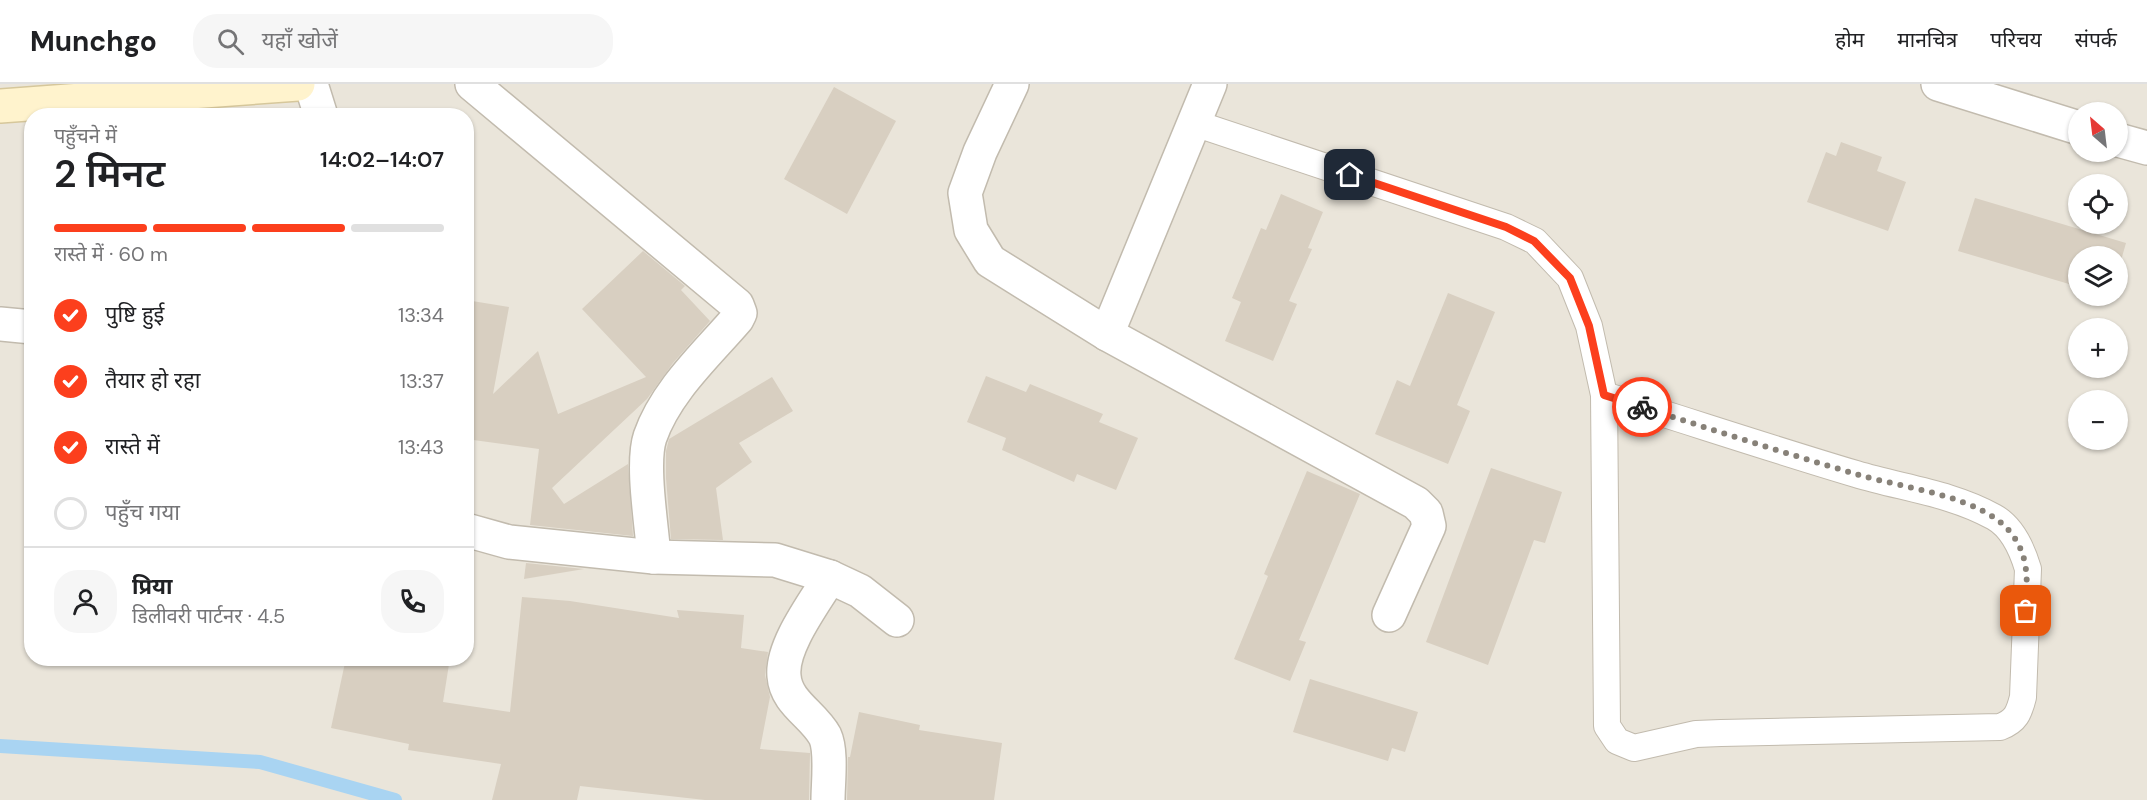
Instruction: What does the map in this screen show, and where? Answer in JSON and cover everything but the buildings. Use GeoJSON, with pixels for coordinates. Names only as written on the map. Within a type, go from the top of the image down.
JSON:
{"type":"FeatureCollection","features":[{"type":"Feature","properties":{"kind":"street"},"geometry":{"type":"LineString","coordinates":[[0,106],[298,84]]}},
{"type":"Feature","properties":{"kind":"street"},"geometry":{"type":"LineString","coordinates":[[311,84],[318,108]]}},
{"type":"Feature","properties":{"kind":"street"},"geometry":{"type":"LineString","coordinates":[[472,84],[737,305],[740,313],[737,319],[666,402],[650,438],[648,476],[654,557]]}},
{"type":"Feature","properties":{"kind":"street"},"geometry":{"type":"LineString","coordinates":[[1012,84],[980,152],[966,194],[971,230],[990,261],[1107,334],[1416,503],[1426,513],[1429,526],[1389,615]]}},
{"type":"Feature","properties":{"kind":"street"},"geometry":{"type":"LineString","coordinates":[[1107,334],[1210,84]]}},
{"type":"Feature","properties":{"kind":"street"},"geometry":{"type":"LineString","coordinates":[[1938,84],[2068,125]]}},
{"type":"Feature","properties":{"kind":"street"},"geometry":{"type":"LineString","coordinates":[[2128,143],[2147,148]]}},
{"type":"Feature","properties":{"kind":"street"},"geometry":{"type":"LineString","coordinates":[[0,324],[24,326]]}},
{"type":"Feature","properties":{"kind":"street"},"geometry":{"type":"LineString","coordinates":[[474,532],[509,542],[654,557],[775,560],[830,577],[860,591],[897,620]]}},
{"type":"Feature","properties":{"kind":"street"},"geometry":{"type":"LineString","coordinates":[[828,800],[828,750],[825,737],[814,721],[788,693],[784,676],[786,658],[795,636],[830,577]]}},
{"type":"Feature","properties":{"kind":"lane"},"geometry":{"type":"LineString","coordinates":[[1194,123],[1506,227],[1534,241],[1570,278],[1589,326],[1604,395],[1607,726],[1617,741],[1634,748],[1696,734],[2000,727],[2012,723],[2019,714],[2023,697],[2028,569],[2023,551],[2011,532],[1996,518],[1947,496],[1859,475],[1604,395]]}},
{"type":"Feature","properties":{"kind":"shaded area"},"geometry":{"type":"Polygon","coordinates":[[[0,84],[2147,84],[2147,800],[0,800],[0,84]]]}},
{"type":"Feature","properties":{"kind":"waterway"},"geometry":{"type":"LineString","coordinates":[[0,746],[260,762],[395,800]]}},
{"type":"Feature","properties":{"kind":"way so far"},"geometry":{"type":"LineString","coordinates":[[1642,407],[1859,475],[1947,496],[1996,518],[2011,532],[2023,551],[2028,569],[2026,611]]}},
{"type":"Feature","properties":{"kind":"route"},"geometry":{"type":"LineString","coordinates":[[1350,175],[1506,227],[1534,241],[1570,278],[1589,326],[1604,395],[1642,407]]}}]}
